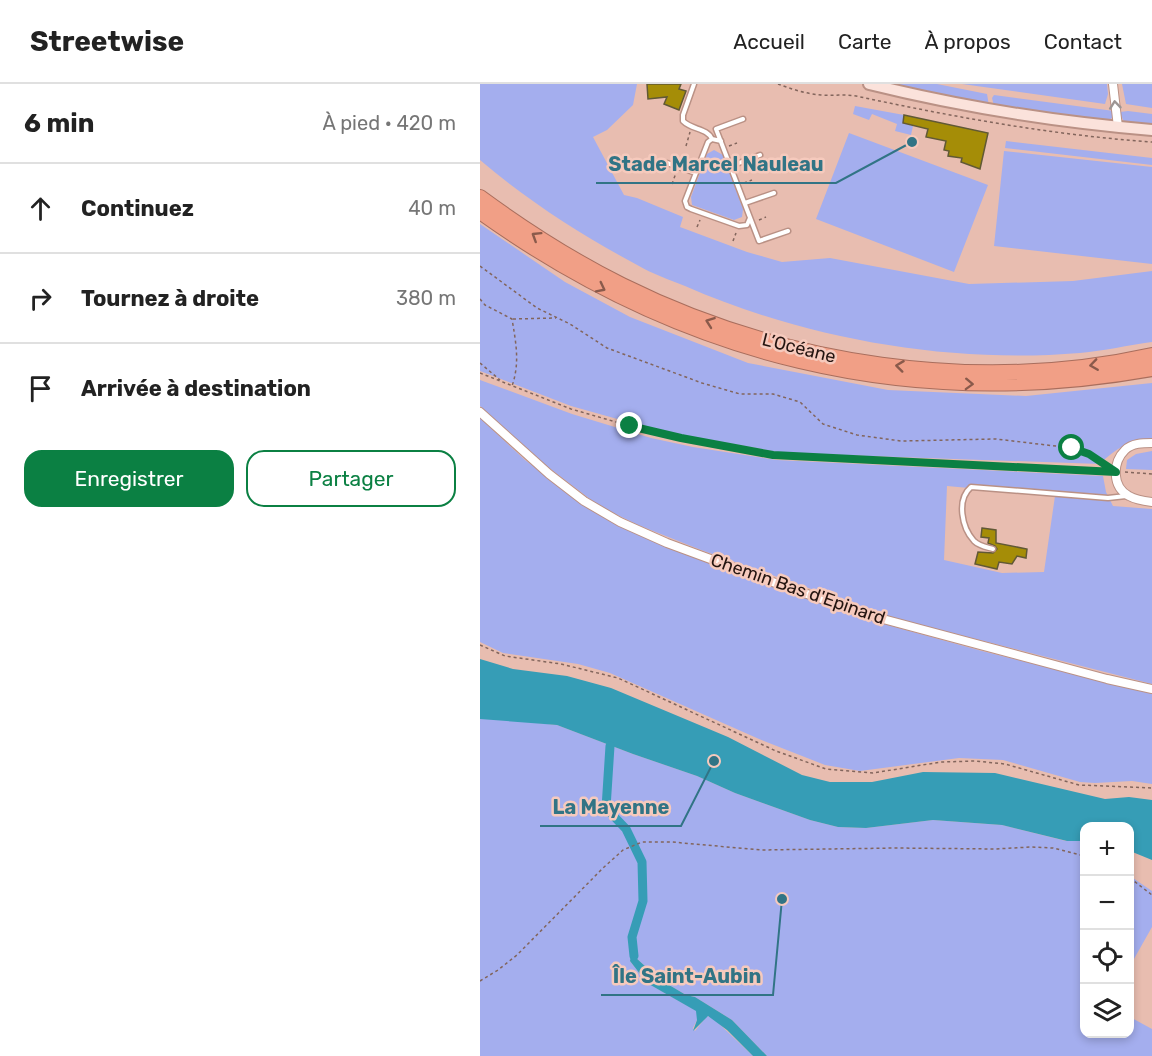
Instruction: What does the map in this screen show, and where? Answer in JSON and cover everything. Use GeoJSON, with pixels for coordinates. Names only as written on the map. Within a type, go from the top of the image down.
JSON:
{"type":"FeatureCollection","features":[{"type":"Feature","properties":{"kind":"highway","name":"L’Océane"},"geometry":{"type":"LineString","coordinates":[[480,197],[566,255],[624,286],[716,324],[795,348],[874,363],[974,372],[1076,368],[1152,355]]}},
{"type":"Feature","properties":{"kind":"highway","name":"L’Océane"},"geometry":{"type":"LineString","coordinates":[[480,212],[564,267],[637,306],[714,337],[810,364],[890,378],[986,384],[1069,381],[1152,369]]}},
{"type":"Feature","properties":{"kind":"street"},"geometry":{"type":"LineString","coordinates":[[869,84],[932,100],[983,109],[1075,123],[1152,130]]}},
{"type":"Feature","properties":{"kind":"street"},"geometry":{"type":"LineString","coordinates":[[1113,84],[1118,127]]}},
{"type":"Feature","properties":{"kind":"street","name":"Chemin Bas d'Epinard"},"geometry":{"type":"LineString","coordinates":[[480,412],[549,474],[584,501],[620,522],[667,543],[868,615],[1152,689]]}},
{"type":"Feature","properties":{"kind":"street"},"geometry":{"type":"LineString","coordinates":[[1152,443],[1139,443],[1125,449],[1119,458],[1116,472],[1117,483],[1128,496],[1152,502]]}},
{"type":"Feature","properties":{"kind":"lane"},"geometry":{"type":"LineString","coordinates":[[694,84],[683,121],[708,133],[712,140]]}},
{"type":"Feature","properties":{"kind":"lane"},"geometry":{"type":"LineString","coordinates":[[744,118],[716,129],[759,241],[788,231]]}},
{"type":"Feature","properties":{"kind":"lane"},"geometry":{"type":"LineString","coordinates":[[721,141],[708,142],[685,201],[688,208],[738,226],[747,225],[751,220]]}},
{"type":"Feature","properties":{"kind":"lane"},"geometry":{"type":"LineString","coordinates":[[731,166],[760,155]]}},
{"type":"Feature","properties":{"kind":"lane"},"geometry":{"type":"LineString","coordinates":[[668,162],[696,173]]}},
{"type":"Feature","properties":{"kind":"lane"},"geometry":{"type":"LineString","coordinates":[[745,204],[774,193]]}},
{"type":"Feature","properties":{"kind":"lane"},"geometry":{"type":"LineString","coordinates":[[993,549],[974,541],[964,521],[961,504],[963,496],[971,487],[1108,498],[1128,496]]}},
{"type":"Feature","properties":{"kind":"path"},"geometry":{"type":"LineString","coordinates":[[778,84],[822,95],[856,96],[992,124],[1114,140],[1152,142]]}},
{"type":"Feature","properties":{"kind":"path"},"geometry":{"type":"LineString","coordinates":[[686,146],[692,127]]}},
{"type":"Feature","properties":{"kind":"path"},"geometry":{"type":"LineString","coordinates":[[724,148],[737,143]]}},
{"type":"Feature","properties":{"kind":"path"},"geometry":{"type":"LineString","coordinates":[[672,184],[678,166]]}},
{"type":"Feature","properties":{"kind":"path"},"geometry":{"type":"LineString","coordinates":[[738,185],[752,180]]}},
{"type":"Feature","properties":{"kind":"path"},"geometry":{"type":"LineString","coordinates":[[697,227],[702,213]]}},
{"type":"Feature","properties":{"kind":"path"},"geometry":{"type":"LineString","coordinates":[[751,220],[766,217]]}},
{"type":"Feature","properties":{"kind":"path"},"geometry":{"type":"LineString","coordinates":[[733,241],[738,226]]}},
{"type":"Feature","properties":{"kind":"path"},"geometry":{"type":"LineString","coordinates":[[480,266],[537,308],[607,348],[711,386],[740,394],[773,394],[800,402],[823,424],[857,435],[901,441],[996,439],[1072,448],[1089,454],[1116,472]]}},
{"type":"Feature","properties":{"kind":"path"},"geometry":{"type":"LineString","coordinates":[[480,299],[485,305],[512,319],[556,318]]}},
{"type":"Feature","properties":{"kind":"path"},"geometry":{"type":"LineString","coordinates":[[512,319],[518,351],[517,372],[512,386]]}},
{"type":"Feature","properties":{"kind":"path"},"geometry":{"type":"LineString","coordinates":[[480,363],[503,382]]}},
{"type":"Feature","properties":{"kind":"path"},"geometry":{"type":"LineString","coordinates":[[480,373],[571,409],[630,426],[773,455],[1152,474]]}},
{"type":"Feature","properties":{"kind":"path"},"geometry":{"type":"LineString","coordinates":[[480,645],[505,656],[561,664],[618,678],[776,750],[826,769],[865,774],[941,762],[975,761],[1005,764],[1079,785],[1152,788]]}},
{"type":"Feature","properties":{"kind":"path"},"geometry":{"type":"LineString","coordinates":[[480,981],[517,955],[623,850],[638,844],[654,841],[761,850],[1032,847],[1053,848],[1080,855]]}},
{"type":"Feature","properties":{"kind":"path"},"geometry":{"type":"LineString","coordinates":[[1134,881],[1152,895]]}},
{"type":"Feature","properties":{"kind":"shaded area"},"geometry":{"type":"Polygon","coordinates":[[[480,84],[637,84],[633,105],[607,130],[593,137],[624,195],[683,217],[680,227],[747,252],[782,262],[830,258],[969,284],[1073,281],[1152,271],[1152,342],[1089,352],[1030,355],[980,355],[929,351],[878,344],[828,333],[731,305],[644,269],[618,255],[537,204],[480,160],[480,84]]]}},
{"type":"Feature","properties":{"kind":"shaded area"},"geometry":{"type":"Polygon","coordinates":[[[887,84],[937,84],[987,94],[989,106],[887,84]]]}},
{"type":"Feature","properties":{"kind":"shaded area"},"geometry":{"type":"Polygon","coordinates":[[[962,84],[1107,84],[1108,94],[1105,104],[962,84]]]}},
{"type":"Feature","properties":{"kind":"shaded area"},"geometry":{"type":"Polygon","coordinates":[[[1122,84],[1152,84],[1152,108],[1126,104],[1122,84]]]}},
{"type":"Feature","properties":{"kind":"shaded area"},"geometry":{"type":"Polygon","coordinates":[[[994,95],[1114,111],[1112,118],[1105,122],[994,106],[992,98],[994,95]]]}},
{"type":"Feature","properties":{"kind":"shaded area"},"geometry":{"type":"Polygon","coordinates":[[[855,106],[904,115],[903,123],[913,126],[911,135],[895,131],[897,124],[872,114],[869,120],[853,114],[855,106]]]}},
{"type":"Feature","properties":{"kind":"shaded area"},"geometry":{"type":"Polygon","coordinates":[[[1120,112],[1152,114],[1152,126],[1126,123],[1120,112]]]}},
{"type":"Feature","properties":{"kind":"shaded area"},"geometry":{"type":"Polygon","coordinates":[[[849,133],[988,185],[954,272],[816,219],[849,133]]]}},
{"type":"Feature","properties":{"kind":"shaded area"},"geometry":{"type":"Polygon","coordinates":[[[1006,141],[1152,158],[1152,165],[1005,148],[1006,141]]]}},
{"type":"Feature","properties":{"kind":"shaded area"},"geometry":{"type":"Polygon","coordinates":[[[714,150],[723,155],[743,209],[742,217],[734,220],[692,205],[691,197],[707,154],[714,150]]]}},
{"type":"Feature","properties":{"kind":"shaded area"},"geometry":{"type":"Polygon","coordinates":[[[1004,151],[1152,167],[1152,264],[994,246],[1004,151]]]}},
{"type":"Feature","properties":{"kind":"shaded area"},"geometry":{"type":"Polygon","coordinates":[[[480,224],[565,282],[630,317],[748,363],[888,390],[1026,396],[1152,383],[1152,439],[1124,446],[1100,464],[783,453],[660,431],[571,406],[480,371],[480,224]]]}},
{"type":"Feature","properties":{"kind":"shaded area"},"geometry":{"type":"Polygon","coordinates":[[[480,380],[572,414],[651,438],[777,460],[1103,476],[1106,492],[1113,506],[1152,509],[1152,684],[893,618],[701,550],[638,525],[599,506],[544,464],[480,406],[480,380]],[[947,486],[944,560],[1002,573],[1044,572],[1055,496],[947,486]]]}},
{"type":"Feature","properties":{"kind":"shaded area"},"geometry":{"type":"Polygon","coordinates":[[[480,418],[525,460],[600,514],[631,531],[709,563],[855,616],[982,651],[1152,693],[1152,784],[1132,781],[1080,782],[1003,760],[959,758],[860,771],[825,765],[759,739],[610,673],[578,664],[503,653],[480,642],[480,418]]]}},
{"type":"Feature","properties":{"kind":"shaded area"},"geometry":{"type":"Polygon","coordinates":[[[1152,451],[1152,470],[1126,469],[1127,460],[1136,454],[1152,451]]]}},
{"type":"Feature","properties":{"kind":"shaded area"},"geometry":{"type":"Polygon","coordinates":[[[480,659],[513,669],[567,676],[611,688],[728,737],[802,775],[830,782],[872,782],[923,772],[995,773],[1105,799],[1129,797],[1152,800],[1152,860],[1134,853],[1134,822],[1080,822],[1080,841],[1067,841],[1002,825],[933,820],[866,828],[838,827],[810,820],[735,793],[697,776],[557,725],[480,719],[480,659]]]}},
{"type":"Feature","properties":{"kind":"shaded area"},"geometry":{"type":"Polygon","coordinates":[[[480,719],[557,725],[697,776],[735,793],[810,820],[838,827],[866,828],[933,820],[1002,825],[1066,841],[1080,841],[1080,1038],[1134,1038],[1134,1019],[1152,1029],[1152,1056],[767,1056],[732,1020],[695,997],[686,995],[659,979],[634,956],[630,961],[647,983],[697,1011],[697,1020],[693,1028],[695,1031],[707,1016],[713,1018],[753,1056],[480,1056],[480,719]]]}},
{"type":"Feature","properties":{"kind":"shaded area"},"geometry":{"type":"Polygon","coordinates":[[[1134,879],[1152,891],[1152,927],[1134,959],[1134,879]]]}},
{"type":"Feature","properties":{"kind":"shaded area"},"geometry":{"type":"Polygon","coordinates":[[[631,956],[634,956],[659,979],[686,995],[695,997],[732,1020],[767,1056],[753,1056],[727,1030],[708,1016],[693,1031],[697,1020],[696,1011],[647,983],[630,961],[631,956]]]}},
{"type":"Feature","properties":{"kind":"building"},"geometry":{"type":"Polygon","coordinates":[[[647,84],[681,84],[679,89],[686,91],[679,110],[664,104],[667,97],[648,99],[647,84]]]}},
{"type":"Feature","properties":{"kind":"building"},"geometry":{"type":"Polygon","coordinates":[[[904,115],[988,133],[980,169],[961,162],[962,158],[948,156],[949,151],[944,150],[946,141],[926,137],[928,129],[903,123],[904,115]]]}},
{"type":"Feature","properties":{"kind":"building"},"geometry":{"type":"Polygon","coordinates":[[[982,528],[996,530],[996,543],[1027,549],[1026,558],[1017,556],[1012,564],[999,562],[997,569],[975,564],[978,552],[993,553],[997,549],[988,543],[989,538],[981,537],[982,528]]]}},
{"type":"Feature","properties":{"kind":"waterway"},"geometry":{"type":"LineString","coordinates":[[610,746],[606,808],[626,829],[642,862],[643,901],[632,937],[634,956]]}},
{"type":"Feature","properties":{"kind":"place","name":"Stade Marcel Nauleau"},"geometry":{"type":"Point","coordinates":[912,142]}},
{"type":"Feature","properties":{"kind":"place","name":"La Mayenne"},"geometry":{"type":"Point","coordinates":[714,761]}},
{"type":"Feature","properties":{"kind":"place","name":"Île Saint-Aubin"},"geometry":{"type":"Point","coordinates":[782,899]}},
{"type":"Feature","properties":{"kind":"route"},"geometry":{"type":"LineString","coordinates":[[630,426],[738,450],[773,455],[1116,472],[1089,454],[1072,448]]}}]}
